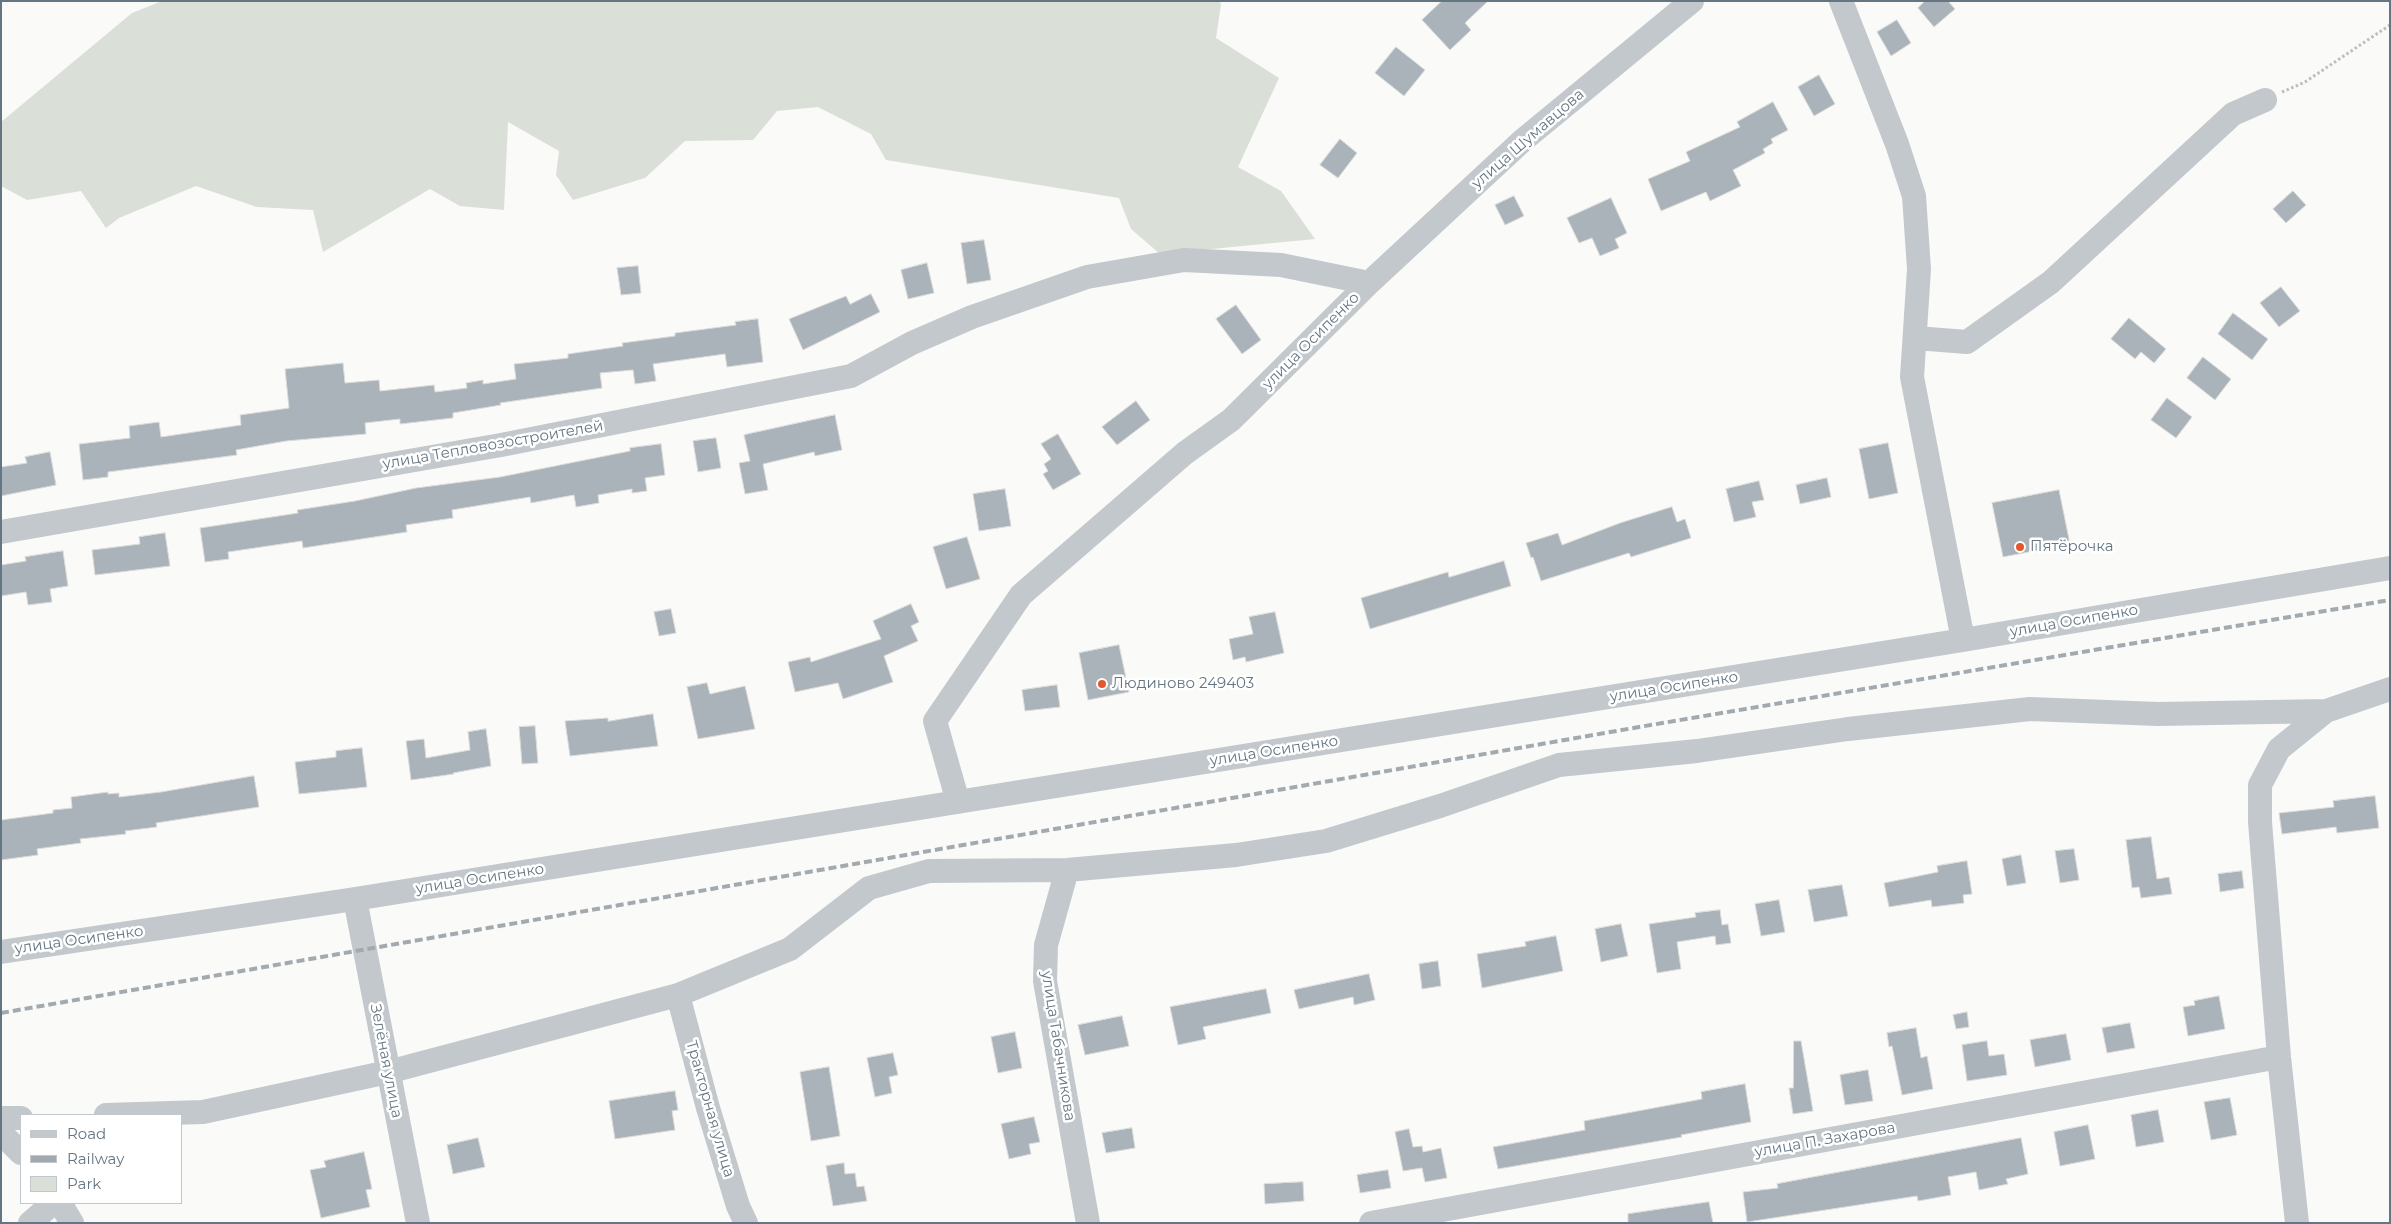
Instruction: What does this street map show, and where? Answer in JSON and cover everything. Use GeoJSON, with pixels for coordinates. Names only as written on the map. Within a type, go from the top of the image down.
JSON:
{"type":"FeatureCollection","features":[{"type":"Feature","properties":{"kind":"street","name":"улица Шумавцова"},"geometry":{"type":"LineString","coordinates":[[1369,283],[1522,141],[1692,1]]}},
{"type":"Feature","properties":{"kind":"street"},"geometry":{"type":"LineString","coordinates":[[1841,1],[1897,144],[1914,196],[1919,268],[1912,377],[1963,640]]}},
{"type":"Feature","properties":{"kind":"street"},"geometry":{"type":"LineString","coordinates":[[1916,338],[1967,342],[2051,282],[2233,114],[2265,100]]}},
{"type":"Feature","properties":{"kind":"street","name":"улица Тепловозостроителей"},"geometry":{"type":"LineString","coordinates":[[1,532],[501,445],[851,376],[912,343],[972,317],[1087,277],[1184,260],[1281,265],[1369,283]]}},
{"type":"Feature","properties":{"kind":"street","name":"улица Осипенко"},"geometry":{"type":"LineString","coordinates":[[958,802],[936,720],[1021,595],[1184,453],[1232,420],[1369,283]]}},
{"type":"Feature","properties":{"kind":"street","name":"улица Осипенко"},"geometry":{"type":"LineString","coordinates":[[1,952],[355,899],[1963,640],[2390,568]]}},
{"type":"Feature","properties":{"kind":"street"},"geometry":{"type":"LineString","coordinates":[[138,1114],[202,1112],[388,1072],[678,995],[790,948],[870,888],[929,871],[1066,870],[1236,855],[1326,841],[1440,806],[1559,765],[1697,751],[1848,729],[2030,709],[2158,714],[2326,711],[2390,689]]}},
{"type":"Feature","properties":{"kind":"street"},"geometry":{"type":"LineString","coordinates":[[2297,1223],[2279,1057],[2260,822],[2260,785],[2279,749],[2326,711]]}},
{"type":"Feature","properties":{"kind":"street","name":"улица Табачникова"},"geometry":{"type":"LineString","coordinates":[[1066,870],[1046,945],[1045,981],[1088,1223]]}},
{"type":"Feature","properties":{"kind":"street","name":"Зелёная улица"},"geometry":{"type":"LineString","coordinates":[[355,899],[418,1223]]}},
{"type":"Feature","properties":{"kind":"street","name":"Тракторная улица"},"geometry":{"type":"LineString","coordinates":[[678,995],[708,1108],[738,1206],[746,1223]]}},
{"type":"Feature","properties":{"kind":"street","name":"улица П. Захарова"},"geometry":{"type":"LineString","coordinates":[[1371,1223],[2279,1057]]}},
{"type":"Feature","properties":{"kind":"street"},"geometry":{"type":"LineString","coordinates":[[1,1118],[20,1118]]}},
{"type":"Feature","properties":{"kind":"street"},"geometry":{"type":"LineString","coordinates":[[1,1132],[20,1152]]}},
{"type":"Feature","properties":{"kind":"street"},"geometry":{"type":"LineString","coordinates":[[30,1223],[52,1204]]}},
{"type":"Feature","properties":{"kind":"street"},"geometry":{"type":"LineString","coordinates":[[61,1204],[72,1223]]}},
{"type":"Feature","properties":{"kind":"path"},"geometry":{"type":"LineString","coordinates":[[2265,100],[2305,82],[2390,25]]}},
{"type":"Feature","properties":{"kind":"green space"},"geometry":{"type":"Polygon","coordinates":[[[162,1],[1219,1],[1221,4],[1216,38],[1279,78],[1238,167],[1281,191],[1315,239],[1160,254],[1131,229],[1119,198],[886,160],[871,134],[818,107],[777,111],[753,140],[685,141],[645,178],[573,200],[556,175],[559,151],[508,122],[504,210],[460,206],[430,189],[323,252],[313,210],[257,207],[196,186],[119,218],[106,228],[81,191],[27,200],[1,186],[1,122],[132,13],[162,1]]]}},
{"type":"Feature","properties":{"kind":"building"},"geometry":{"type":"Polygon","coordinates":[[[1442,1],[1488,1],[1465,23],[1471,30],[1450,50],[1422,20],[1442,1]]]}},
{"type":"Feature","properties":{"kind":"building"},"geometry":{"type":"Polygon","coordinates":[[[1925,1],[1948,1],[1955,9],[1934,27],[1918,8],[1925,1]]]}},
{"type":"Feature","properties":{"kind":"building"},"geometry":{"type":"Polygon","coordinates":[[[1897,20],[1911,43],[1891,56],[1877,32],[1897,20]]]}},
{"type":"Feature","properties":{"kind":"building"},"geometry":{"type":"Polygon","coordinates":[[[1396,47],[1425,70],[1404,96],[1375,73],[1396,47]]]}},
{"type":"Feature","properties":{"kind":"building"},"geometry":{"type":"Polygon","coordinates":[[[1819,75],[1835,104],[1814,116],[1798,87],[1819,75]]]}},
{"type":"Feature","properties":{"kind":"building"},"geometry":{"type":"Polygon","coordinates":[[[1773,102],[1788,130],[1771,139],[1773,143],[1763,149],[1765,153],[1733,170],[1741,186],[1710,201],[1706,192],[1661,211],[1648,179],[1690,161],[1686,152],[1740,127],[1737,122],[1773,102]]]}},
{"type":"Feature","properties":{"kind":"building"},"geometry":{"type":"Polygon","coordinates":[[[1340,139],[1357,153],[1338,178],[1320,165],[1340,139]]]}},
{"type":"Feature","properties":{"kind":"building"},"geometry":{"type":"Polygon","coordinates":[[[2293,191],[2306,205],[2286,223],[2273,209],[2293,191]]]}},
{"type":"Feature","properties":{"kind":"building"},"geometry":{"type":"Polygon","coordinates":[[[1514,196],[1524,216],[1505,225],[1495,205],[1514,196]]]}},
{"type":"Feature","properties":{"kind":"building"},"geometry":{"type":"Polygon","coordinates":[[[1611,198],[1627,233],[1615,239],[1619,248],[1600,256],[1592,238],[1579,243],[1567,218],[1611,198]]]}},
{"type":"Feature","properties":{"kind":"building"},"geometry":{"type":"Polygon","coordinates":[[[984,240],[991,280],[967,284],[961,243],[984,240]]]}},
{"type":"Feature","properties":{"kind":"building"},"geometry":{"type":"Polygon","coordinates":[[[927,263],[934,293],[908,299],[901,270],[927,263]]]}},
{"type":"Feature","properties":{"kind":"building"},"geometry":{"type":"Polygon","coordinates":[[[638,266],[641,293],[621,295],[617,268],[638,266]]]}},
{"type":"Feature","properties":{"kind":"building"},"geometry":{"type":"Polygon","coordinates":[[[2281,287],[2300,311],[2279,327],[2260,303],[2281,287]]]}},
{"type":"Feature","properties":{"kind":"building"},"geometry":{"type":"Polygon","coordinates":[[[871,294],[880,312],[803,350],[789,319],[846,296],[850,304],[871,294]]]}},
{"type":"Feature","properties":{"kind":"building"},"geometry":{"type":"Polygon","coordinates":[[[1236,305],[1261,340],[1242,354],[1216,319],[1236,305]]]}},
{"type":"Feature","properties":{"kind":"building"},"geometry":{"type":"Polygon","coordinates":[[[2233,313],[2268,339],[2252,360],[2218,334],[2233,313]]]}},
{"type":"Feature","properties":{"kind":"building"},"geometry":{"type":"Polygon","coordinates":[[[2129,318],[2166,349],[2154,363],[2141,352],[2135,359],[2111,339],[2129,318]]]}},
{"type":"Feature","properties":{"kind":"building"},"geometry":{"type":"Polygon","coordinates":[[[758,319],[763,362],[727,367],[725,354],[653,364],[656,381],[635,384],[633,370],[600,373],[602,388],[500,403],[501,405],[453,413],[453,418],[400,424],[400,419],[365,423],[366,434],[286,441],[236,450],[237,455],[108,472],[108,477],[83,480],[79,444],[130,438],[129,426],[159,422],[161,437],[241,425],[240,415],[289,408],[285,369],[343,363],[345,383],[379,380],[380,391],[434,385],[435,392],[467,388],[466,383],[483,380],[483,384],[516,379],[514,364],[568,358],[568,354],[623,346],[622,343],[675,336],[675,333],[736,325],[735,322],[758,319]]]}},
{"type":"Feature","properties":{"kind":"building"},"geometry":{"type":"Polygon","coordinates":[[[2203,357],[2231,379],[2215,400],[2187,378],[2203,357]]]}},
{"type":"Feature","properties":{"kind":"building"},"geometry":{"type":"Polygon","coordinates":[[[2167,398],[2192,417],[2176,438],[2151,420],[2167,398]]]}},
{"type":"Feature","properties":{"kind":"building"},"geometry":{"type":"Polygon","coordinates":[[[1136,401],[1150,420],[1117,445],[1102,427],[1136,401]]]}},
{"type":"Feature","properties":{"kind":"building"},"geometry":{"type":"Polygon","coordinates":[[[835,415],[842,450],[815,456],[814,452],[763,464],[768,490],[745,494],[739,463],[750,461],[744,435],[835,415]]]}},
{"type":"Feature","properties":{"kind":"building"},"geometry":{"type":"Polygon","coordinates":[[[1058,434],[1081,474],[1053,490],[1043,474],[1048,471],[1044,464],[1051,459],[1041,444],[1058,434]]]}},
{"type":"Feature","properties":{"kind":"building"},"geometry":{"type":"Polygon","coordinates":[[[716,438],[721,468],[698,472],[693,441],[716,438]]]}},
{"type":"Feature","properties":{"kind":"building"},"geometry":{"type":"Polygon","coordinates":[[[1888,443],[1898,493],[1869,499],[1859,449],[1888,443]]]}},
{"type":"Feature","properties":{"kind":"building"},"geometry":{"type":"Polygon","coordinates":[[[661,444],[665,475],[645,478],[647,491],[632,493],[632,489],[598,495],[599,503],[576,507],[574,495],[531,503],[530,497],[452,510],[453,518],[406,525],[407,532],[303,548],[302,541],[228,552],[229,559],[205,562],[200,528],[298,513],[297,510],[355,501],[416,488],[500,477],[630,451],[630,448],[661,444]]]}},
{"type":"Feature","properties":{"kind":"building"},"geometry":{"type":"Polygon","coordinates":[[[50,452],[56,485],[1,496],[1,467],[27,463],[25,457],[50,452]]]}},
{"type":"Feature","properties":{"kind":"building"},"geometry":{"type":"Polygon","coordinates":[[[1827,478],[1831,497],[1800,504],[1796,485],[1827,478]]]}},
{"type":"Feature","properties":{"kind":"building"},"geometry":{"type":"Polygon","coordinates":[[[1759,481],[1764,500],[1752,502],[1756,517],[1734,522],[1726,489],[1759,481]]]}},
{"type":"Feature","properties":{"kind":"building"},"geometry":{"type":"Polygon","coordinates":[[[1005,489],[1011,526],[979,531],[973,494],[1005,489]]]}},
{"type":"Feature","properties":{"kind":"building"},"geometry":{"type":"Polygon","coordinates":[[[2059,490],[2070,544],[2003,557],[1992,503],[2059,490]]]}},
{"type":"Feature","properties":{"kind":"building"},"geometry":{"type":"Polygon","coordinates":[[[1672,507],[1677,522],[1685,519],[1691,538],[1631,557],[1629,553],[1541,581],[1526,543],[1558,533],[1562,545],[1620,523],[1672,507]]]}},
{"type":"Feature","properties":{"kind":"building"},"geometry":{"type":"Polygon","coordinates":[[[165,533],[170,566],[95,575],[92,550],[140,544],[139,537],[165,533]]]}},
{"type":"Feature","properties":{"kind":"building"},"geometry":{"type":"Polygon","coordinates":[[[967,537],[980,579],[946,589],[933,547],[967,537]]]}},
{"type":"Feature","properties":{"kind":"building"},"geometry":{"type":"Polygon","coordinates":[[[63,551],[68,586],[50,589],[52,602],[28,605],[26,592],[1,596],[1,565],[26,561],[25,557],[63,551]]]}},
{"type":"Feature","properties":{"kind":"building"},"geometry":{"type":"Polygon","coordinates":[[[1504,561],[1511,586],[1370,629],[1361,598],[1448,572],[1449,577],[1504,561]]]}},
{"type":"Feature","properties":{"kind":"building"},"geometry":{"type":"Polygon","coordinates":[[[911,604],[919,622],[911,626],[918,641],[884,656],[893,682],[843,699],[838,683],[795,692],[788,662],[810,657],[811,662],[881,639],[873,621],[911,604]]]}},
{"type":"Feature","properties":{"kind":"building"},"geometry":{"type":"Polygon","coordinates":[[[671,609],[676,633],[659,636],[654,612],[671,609]]]}},
{"type":"Feature","properties":{"kind":"building"},"geometry":{"type":"Polygon","coordinates":[[[1275,612],[1284,653],[1246,662],[1245,657],[1233,660],[1229,639],[1253,634],[1249,617],[1275,612]]]}},
{"type":"Feature","properties":{"kind":"building"},"geometry":{"type":"Polygon","coordinates":[[[1119,645],[1129,692],[1088,700],[1079,653],[1119,645]]]}},
{"type":"Feature","properties":{"kind":"building"},"geometry":{"type":"Polygon","coordinates":[[[707,683],[710,694],[745,686],[755,729],[698,739],[687,687],[707,683]]]}},
{"type":"Feature","properties":{"kind":"building"},"geometry":{"type":"Polygon","coordinates":[[[1057,685],[1060,707],[1025,711],[1022,690],[1057,685]]]}},
{"type":"Feature","properties":{"kind":"building"},"geometry":{"type":"Polygon","coordinates":[[[653,714],[658,746],[570,756],[565,721],[608,718],[608,721],[653,714]]]}},
{"type":"Feature","properties":{"kind":"building"},"geometry":{"type":"Polygon","coordinates":[[[535,726],[538,763],[522,764],[519,727],[535,726]]]}},
{"type":"Feature","properties":{"kind":"building"},"geometry":{"type":"Polygon","coordinates":[[[486,729],[491,766],[454,774],[411,780],[406,741],[424,739],[426,758],[470,750],[468,732],[486,729]]]}},
{"type":"Feature","properties":{"kind":"building"},"geometry":{"type":"Polygon","coordinates":[[[362,748],[367,787],[299,794],[295,762],[336,757],[336,751],[362,748]]]}},
{"type":"Feature","properties":{"kind":"building"},"geometry":{"type":"Polygon","coordinates":[[[254,776],[259,807],[156,823],[157,827],[125,831],[126,834],[80,839],[81,843],[37,849],[38,855],[1,860],[1,820],[53,813],[53,810],[72,808],[71,797],[108,792],[108,794],[119,793],[119,797],[161,792],[254,776]]]}},
{"type":"Feature","properties":{"kind":"building"},"geometry":{"type":"Polygon","coordinates":[[[2375,796],[2379,828],[2337,833],[2336,827],[2282,834],[2279,813],[2334,807],[2333,801],[2375,796]]]}},
{"type":"Feature","properties":{"kind":"building"},"geometry":{"type":"Polygon","coordinates":[[[2151,837],[2157,879],[2169,877],[2172,894],[2141,898],[2139,887],[2132,888],[2126,840],[2151,837]]]}},
{"type":"Feature","properties":{"kind":"building"},"geometry":{"type":"Polygon","coordinates":[[[2074,849],[2079,880],[2060,883],[2055,851],[2074,849]]]}},
{"type":"Feature","properties":{"kind":"building"},"geometry":{"type":"Polygon","coordinates":[[[2021,855],[2026,883],[2007,886],[2002,859],[2021,855]]]}},
{"type":"Feature","properties":{"kind":"building"},"geometry":{"type":"Polygon","coordinates":[[[1967,861],[1972,894],[1963,895],[1964,903],[1932,907],[1931,900],[1889,907],[1884,883],[1938,872],[1937,866],[1967,861]]]}},
{"type":"Feature","properties":{"kind":"building"},"geometry":{"type":"Polygon","coordinates":[[[2242,871],[2244,888],[2220,892],[2218,874],[2242,871]]]}},
{"type":"Feature","properties":{"kind":"building"},"geometry":{"type":"Polygon","coordinates":[[[1842,885],[1848,916],[1814,922],[1808,890],[1842,885]]]}},
{"type":"Feature","properties":{"kind":"building"},"geometry":{"type":"Polygon","coordinates":[[[1779,900],[1785,932],[1761,936],[1755,904],[1779,900]]]}},
{"type":"Feature","properties":{"kind":"building"},"geometry":{"type":"Polygon","coordinates":[[[1720,910],[1722,925],[1728,924],[1731,943],[1716,945],[1715,936],[1677,942],[1681,969],[1657,973],[1649,924],[1696,917],[1695,913],[1720,910]]]}},
{"type":"Feature","properties":{"kind":"building"},"geometry":{"type":"Polygon","coordinates":[[[1621,924],[1628,956],[1601,962],[1595,929],[1621,924]]]}},
{"type":"Feature","properties":{"kind":"building"},"geometry":{"type":"Polygon","coordinates":[[[1556,936],[1563,971],[1482,988],[1477,954],[1526,946],[1525,942],[1556,936]]]}},
{"type":"Feature","properties":{"kind":"building"},"geometry":{"type":"Polygon","coordinates":[[[1438,961],[1441,986],[1422,989],[1419,964],[1438,961]]]}},
{"type":"Feature","properties":{"kind":"building"},"geometry":{"type":"Polygon","coordinates":[[[1369,974],[1375,1000],[1354,1005],[1353,997],[1299,1009],[1294,990],[1369,974]]]}},
{"type":"Feature","properties":{"kind":"building"},"geometry":{"type":"Polygon","coordinates":[[[1266,989],[1271,1013],[1203,1027],[1206,1039],[1178,1045],[1170,1007],[1266,989]]]}},
{"type":"Feature","properties":{"kind":"building"},"geometry":{"type":"Polygon","coordinates":[[[2219,996],[2225,1029],[2188,1036],[2183,1007],[2195,1005],[2194,1001],[2219,996]]]}},
{"type":"Feature","properties":{"kind":"building"},"geometry":{"type":"Polygon","coordinates":[[[1967,1012],[1969,1027],[1956,1029],[1953,1015],[1967,1012]]]}},
{"type":"Feature","properties":{"kind":"building"},"geometry":{"type":"Polygon","coordinates":[[[1122,1016],[1129,1046],[1085,1055],[1078,1025],[1122,1016]]]}},
{"type":"Feature","properties":{"kind":"building"},"geometry":{"type":"Polygon","coordinates":[[[2130,1023],[2135,1048],[2107,1053],[2102,1028],[2130,1023]]]}},
{"type":"Feature","properties":{"kind":"building"},"geometry":{"type":"Polygon","coordinates":[[[1916,1028],[1921,1058],[1927,1056],[1933,1089],[1902,1095],[1892,1046],[1889,1047],[1887,1033],[1916,1028]]]}},
{"type":"Feature","properties":{"kind":"building"},"geometry":{"type":"Polygon","coordinates":[[[1015,1032],[1022,1068],[998,1073],[991,1037],[1015,1032]]]}},
{"type":"Feature","properties":{"kind":"building"},"geometry":{"type":"Polygon","coordinates":[[[2066,1034],[2071,1060],[2035,1067],[2030,1040],[2066,1034]]]}},
{"type":"Feature","properties":{"kind":"building"},"geometry":{"type":"Polygon","coordinates":[[[1794,1041],[1801,1041],[1813,1111],[1793,1114],[1789,1088],[1793,1088],[1794,1041]]]}},
{"type":"Feature","properties":{"kind":"building"},"geometry":{"type":"Polygon","coordinates":[[[1987,1041],[1989,1056],[2004,1054],[2007,1075],[1967,1081],[1962,1045],[1987,1041]]]}},
{"type":"Feature","properties":{"kind":"building"},"geometry":{"type":"Polygon","coordinates":[[[893,1053],[898,1075],[889,1077],[892,1093],[875,1097],[867,1058],[893,1053]]]}},
{"type":"Feature","properties":{"kind":"building"},"geometry":{"type":"Polygon","coordinates":[[[829,1067],[840,1136],[811,1141],[800,1072],[829,1067]]]}},
{"type":"Feature","properties":{"kind":"building"},"geometry":{"type":"Polygon","coordinates":[[[1868,1070],[1873,1101],[1845,1105],[1840,1075],[1868,1070]]]}},
{"type":"Feature","properties":{"kind":"building"},"geometry":{"type":"Polygon","coordinates":[[[1745,1084],[1751,1122],[1681,1135],[1682,1137],[1498,1169],[1493,1147],[1585,1130],[1584,1121],[1702,1099],[1701,1092],[1745,1084]]]}},
{"type":"Feature","properties":{"kind":"building"},"geometry":{"type":"Polygon","coordinates":[[[675,1091],[678,1110],[672,1111],[675,1130],[615,1139],[609,1101],[675,1091]]]}},
{"type":"Feature","properties":{"kind":"building"},"geometry":{"type":"Polygon","coordinates":[[[2230,1098],[2237,1135],[2211,1140],[2204,1102],[2230,1098]]]}},
{"type":"Feature","properties":{"kind":"building"},"geometry":{"type":"Polygon","coordinates":[[[2158,1110],[2164,1142],[2136,1147],[2131,1115],[2158,1110]]]}},
{"type":"Feature","properties":{"kind":"building"},"geometry":{"type":"Polygon","coordinates":[[[1034,1117],[1040,1142],[1029,1144],[1031,1154],[1009,1159],[1001,1124],[1034,1117]]]}},
{"type":"Feature","properties":{"kind":"building"},"geometry":{"type":"Polygon","coordinates":[[[2088,1125],[2095,1159],[2060,1166],[2054,1132],[2088,1125]]]}},
{"type":"Feature","properties":{"kind":"building"},"geometry":{"type":"Polygon","coordinates":[[[1132,1128],[1135,1148],[1106,1153],[1102,1133],[1132,1128]]]}},
{"type":"Feature","properties":{"kind":"building"},"geometry":{"type":"Polygon","coordinates":[[[1409,1129],[1413,1147],[1422,1146],[1423,1152],[1441,1148],[1447,1178],[1425,1182],[1422,1168],[1403,1171],[1395,1132],[1409,1129]]]}},
{"type":"Feature","properties":{"kind":"building"},"geometry":{"type":"Polygon","coordinates":[[[478,1138],[485,1167],[453,1174],[447,1145],[478,1138]]]}},
{"type":"Feature","properties":{"kind":"building"},"geometry":{"type":"Polygon","coordinates":[[[2021,1138],[2028,1174],[2006,1179],[2008,1184],[1979,1190],[1976,1172],[1948,1177],[1951,1195],[1918,1201],[1917,1196],[1747,1222],[1743,1192],[1778,1188],[1777,1184],[2021,1138]]]}},
{"type":"Feature","properties":{"kind":"building"},"geometry":{"type":"Polygon","coordinates":[[[364,1152],[372,1189],[366,1190],[370,1207],[321,1218],[310,1170],[326,1167],[324,1161],[364,1152]]]}},
{"type":"Feature","properties":{"kind":"building"},"geometry":{"type":"Polygon","coordinates":[[[844,1163],[845,1174],[855,1173],[857,1187],[864,1186],[867,1201],[833,1206],[826,1166],[844,1163]]]}},
{"type":"Feature","properties":{"kind":"building"},"geometry":{"type":"Polygon","coordinates":[[[1388,1170],[1391,1188],[1360,1193],[1357,1175],[1388,1170]]]}},
{"type":"Feature","properties":{"kind":"building"},"geometry":{"type":"Polygon","coordinates":[[[1303,1182],[1304,1201],[1265,1204],[1264,1184],[1303,1182]]]}},
{"type":"Feature","properties":{"kind":"building"},"geometry":{"type":"Polygon","coordinates":[[[1709,1202],[1713,1223],[1628,1223],[1628,1214],[1709,1202]]]}},
{"type":"Feature","properties":{"kind":"railway"},"geometry":{"type":"LineString","coordinates":[[1,1013],[1639,727],[2390,600]]}},
{"type":"Feature","properties":{"kind":"place","name":"Пятёрочка"},"geometry":{"type":"Point","coordinates":[2020,547]}},
{"type":"Feature","properties":{"kind":"place","name":"Людиново 249403"},"geometry":{"type":"Point","coordinates":[1102,684]}}]}
